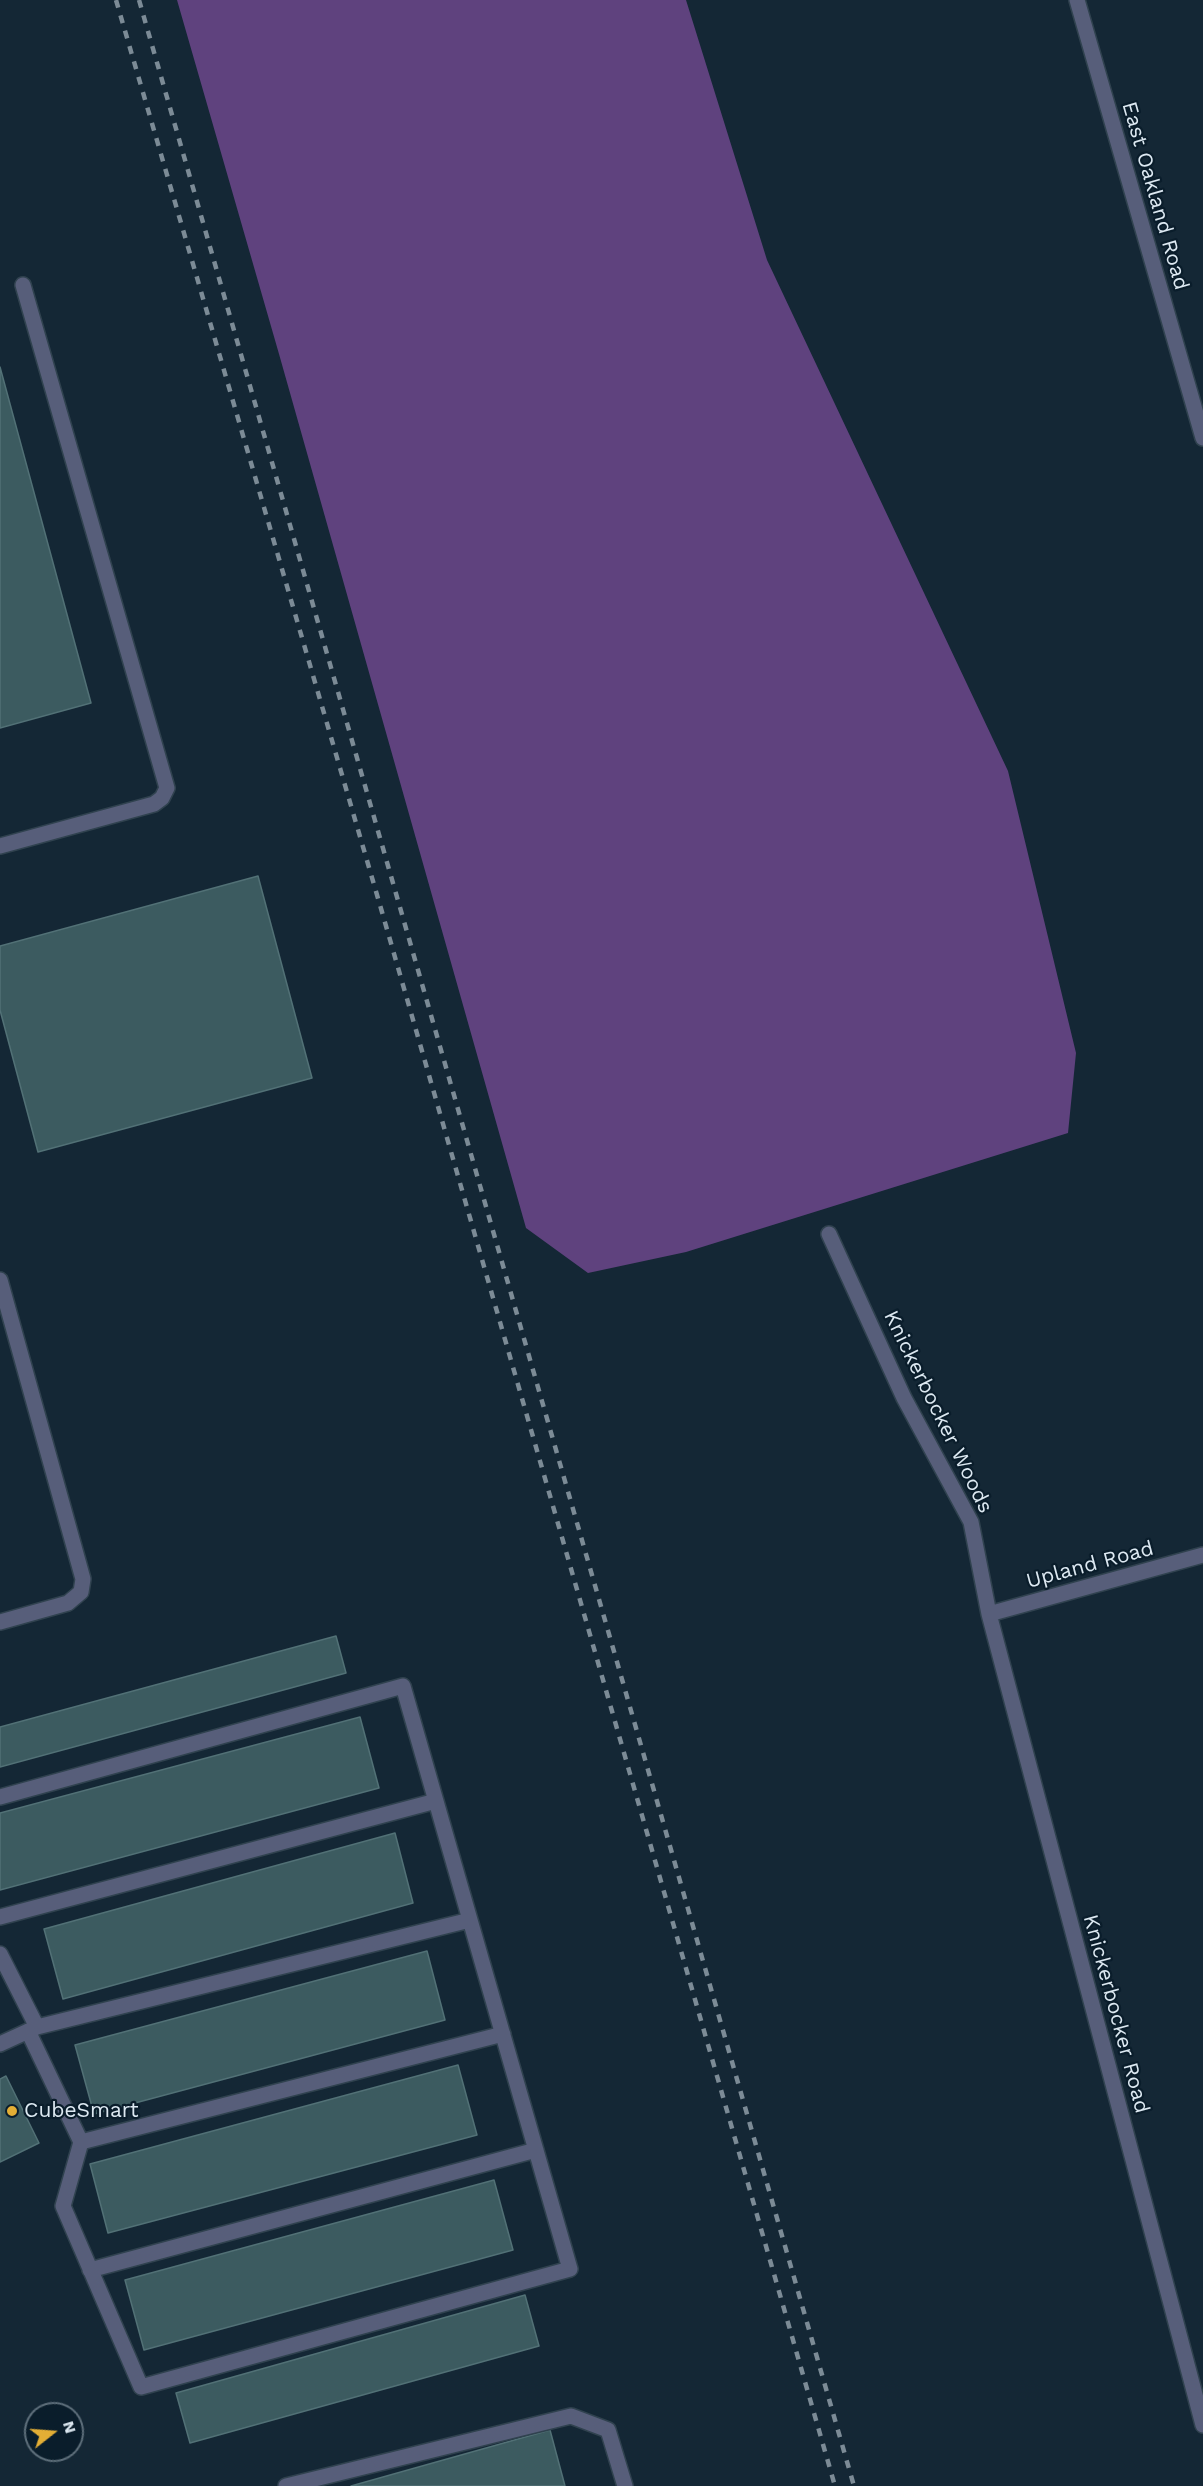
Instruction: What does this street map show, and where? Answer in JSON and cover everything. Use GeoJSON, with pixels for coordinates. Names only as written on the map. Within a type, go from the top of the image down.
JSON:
{"type":"FeatureCollection","features":[{"type":"Feature","properties":{"kind":"street","name":"East Oakland Road"},"geometry":{"type":"LineString","coordinates":[[1077,0],[1203,438]]}},
{"type":"Feature","properties":{"kind":"street"},"geometry":{"type":"LineString","coordinates":[[0,846],[154,804],[162,798],[167,788],[23,285]]}},
{"type":"Feature","properties":{"kind":"street","name":"Knickerbocker Woods"},"geometry":{"type":"LineString","coordinates":[[829,1234],[904,1398],[971,1522],[989,1614]]}},
{"type":"Feature","properties":{"kind":"street"},"geometry":{"type":"LineString","coordinates":[[0,1281],[83,1579],[81,1592],[68,1603],[0,1622]]}},
{"type":"Feature","properties":{"kind":"street","name":"Upland Road"},"geometry":{"type":"LineString","coordinates":[[989,1614],[1203,1555]]}},
{"type":"Feature","properties":{"kind":"street","name":"Knickerbocker Road"},"geometry":{"type":"LineString","coordinates":[[989,1614],[1203,2425]]}},
{"type":"Feature","properties":{"kind":"street"},"geometry":{"type":"LineString","coordinates":[[0,1797],[403,1686],[570,2269],[141,2386],[63,2206],[81,2142],[0,1954]]}},
{"type":"Feature","properties":{"kind":"street"},"geometry":{"type":"LineString","coordinates":[[0,1917],[436,1801]]}},
{"type":"Feature","properties":{"kind":"street"},"geometry":{"type":"LineString","coordinates":[[0,2044],[32,2029],[470,1920]]}},
{"type":"Feature","properties":{"kind":"street"},"geometry":{"type":"LineString","coordinates":[[81,2142],[503,2034]]}},
{"type":"Feature","properties":{"kind":"street"},"geometry":{"type":"LineString","coordinates":[[90,2270],[536,2150]]}},
{"type":"Feature","properties":{"kind":"street"},"geometry":{"type":"LineString","coordinates":[[286,2486],[572,2416],[608,2430],[625,2486]]}},
{"type":"Feature","properties":{"kind":"shaded area"},"geometry":{"type":"Polygon","coordinates":[[[177,0],[686,0],[767,260],[1008,771],[1076,1053],[1068,1133],[686,1252],[588,1273],[526,1228],[177,0]]]}},
{"type":"Feature","properties":{"kind":"building"},"geometry":{"type":"Polygon","coordinates":[[[0,367],[91,703],[0,728],[0,367]]]}},
{"type":"Feature","properties":{"kind":"building"},"geometry":{"type":"Polygon","coordinates":[[[258,876],[312,1078],[38,1152],[0,1010],[0,946],[258,876]]]}},
{"type":"Feature","properties":{"kind":"building"},"geometry":{"type":"Polygon","coordinates":[[[336,1636],[346,1673],[0,1767],[0,1727],[336,1636]]]}},
{"type":"Feature","properties":{"kind":"building"},"geometry":{"type":"Polygon","coordinates":[[[360,1717],[379,1788],[0,1890],[0,1813],[360,1717]]]}},
{"type":"Feature","properties":{"kind":"building"},"geometry":{"type":"Polygon","coordinates":[[[395,1833],[413,1903],[63,1999],[44,1929],[395,1833]]]}},
{"type":"Feature","properties":{"kind":"building"},"geometry":{"type":"Polygon","coordinates":[[[427,1951],[445,2020],[94,2114],[75,2045],[427,1951]]]}},
{"type":"Feature","properties":{"kind":"building"},"geometry":{"type":"Polygon","coordinates":[[[458,2065],[477,2135],[108,2233],[90,2164],[458,2065]]]}},
{"type":"Feature","properties":{"kind":"building","name":"CubeSmart"},"geometry":{"type":"Polygon","coordinates":[[[6,2076],[39,2143],[0,2162],[0,2079],[6,2076]]]}},
{"type":"Feature","properties":{"kind":"building"},"geometry":{"type":"Polygon","coordinates":[[[494,2180],[513,2250],[144,2350],[125,2280],[494,2180]]]}},
{"type":"Feature","properties":{"kind":"building"},"geometry":{"type":"Polygon","coordinates":[[[525,2295],[539,2346],[190,2443],[176,2393],[525,2295]]]}},
{"type":"Feature","properties":{"kind":"building"},"geometry":{"type":"Polygon","coordinates":[[[550,2430],[565,2486],[351,2486],[550,2430]]]}},
{"type":"Feature","properties":{"kind":"railway"},"geometry":{"type":"LineString","coordinates":[[116,0],[382,912],[835,2486]]}},
{"type":"Feature","properties":{"kind":"railway"},"geometry":{"type":"LineString","coordinates":[[139,0],[854,2486]]}},
{"type":"Feature","properties":{"kind":"place","name":"CubeSmart"},"geometry":{"type":"Point","coordinates":[12,2111]}}]}
